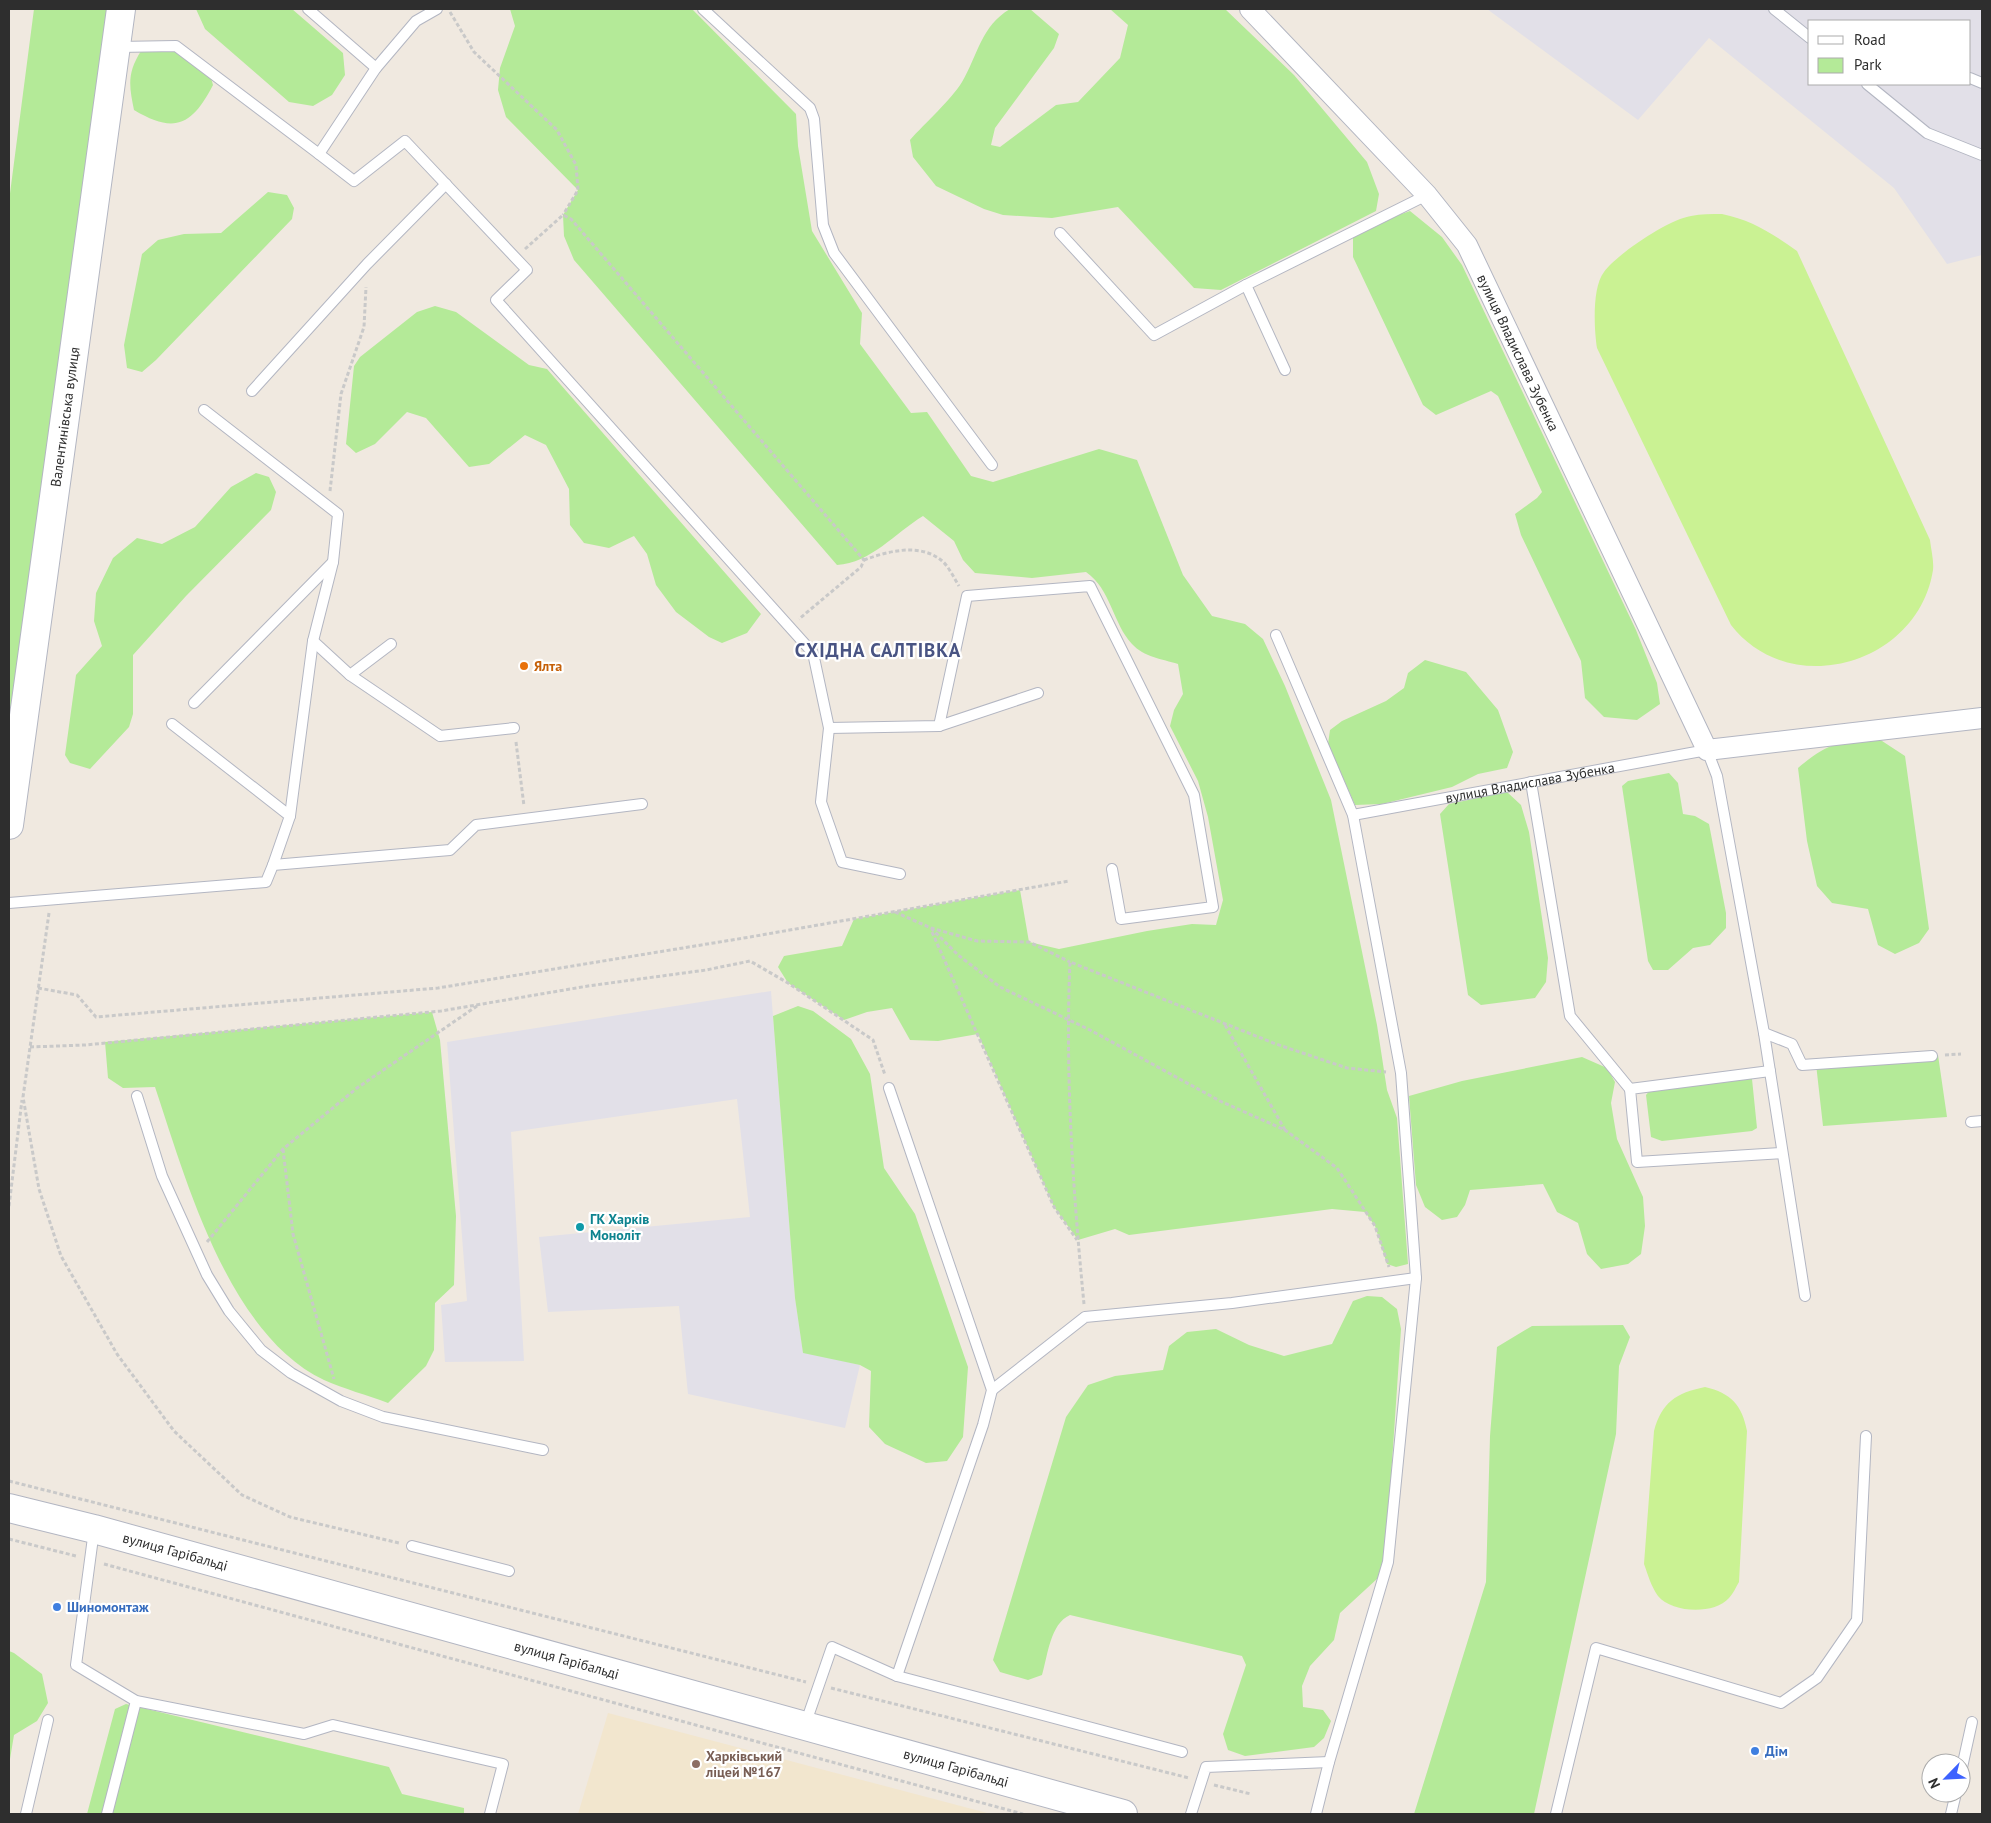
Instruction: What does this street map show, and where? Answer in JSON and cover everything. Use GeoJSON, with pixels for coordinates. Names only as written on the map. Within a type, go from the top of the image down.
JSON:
{"type":"FeatureCollection","features":[{"type":"Feature","properties":{"kind":"street","name":"Валентинівська вулиця"},"geometry":{"type":"LineString","coordinates":[[9,825],[121,9]]}},
{"type":"Feature","properties":{"kind":"street","name":"вулиця Владислава Зубенка"},"geometry":{"type":"LineString","coordinates":[[1250,9],[1427,195],[1466,245],[1707,750],[1982,718]]}},
{"type":"Feature","properties":{"kind":"street","name":"вулиця Гарібальді"},"geometry":{"type":"LineString","coordinates":[[9,1508],[94,1529],[1123,1814]]}},
{"type":"Feature","properties":{"kind":"lane"},"geometry":{"type":"LineString","coordinates":[[308,9],[376,68]]}},
{"type":"Feature","properties":{"kind":"lane"},"geometry":{"type":"LineString","coordinates":[[319,154],[376,68],[416,21],[437,9]]}},
{"type":"Feature","properties":{"kind":"lane"},"geometry":{"type":"LineString","coordinates":[[703,9],[810,108],[814,118],[823,225],[834,253],[992,465]]}},
{"type":"Feature","properties":{"kind":"lane"},"geometry":{"type":"LineString","coordinates":[[1774,9],[1808,36]]}},
{"type":"Feature","properties":{"kind":"lane"},"geometry":{"type":"LineString","coordinates":[[116,48],[176,46],[354,181],[405,141],[446,184],[527,270],[496,300],[813,653],[829,728],[821,802],[842,862],[900,874]]}},
{"type":"Feature","properties":{"kind":"lane"},"geometry":{"type":"LineString","coordinates":[[1868,85],[1927,132],[1982,155]]}},
{"type":"Feature","properties":{"kind":"lane"},"geometry":{"type":"LineString","coordinates":[[252,391],[367,264],[446,184]]}},
{"type":"Feature","properties":{"kind":"lane"},"geometry":{"type":"LineString","coordinates":[[1060,233],[1154,335],[1246,284],[1427,195]]}},
{"type":"Feature","properties":{"kind":"lane"},"geometry":{"type":"LineString","coordinates":[[1246,284],[1285,370]]}},
{"type":"Feature","properties":{"kind":"lane"},"geometry":{"type":"LineString","coordinates":[[9,903],[266,882],[273,865],[290,816],[313,641],[333,562],[338,514],[204,410]]}},
{"type":"Feature","properties":{"kind":"lane"},"geometry":{"type":"LineString","coordinates":[[194,703],[333,562]]}},
{"type":"Feature","properties":{"kind":"lane"},"geometry":{"type":"LineString","coordinates":[[939,726],[967,596],[1090,586],[1194,795],[1213,907],[1121,919],[1112,869]]}},
{"type":"Feature","properties":{"kind":"lane"},"geometry":{"type":"LineString","coordinates":[[1276,635],[1353,815],[1401,1073],[1416,1278],[1388,1562],[1329,1762],[1316,1814]]}},
{"type":"Feature","properties":{"kind":"lane"},"geometry":{"type":"LineString","coordinates":[[313,641],[350,675],[440,736],[514,728]]}},
{"type":"Feature","properties":{"kind":"lane"},"geometry":{"type":"LineString","coordinates":[[350,675],[391,644]]}},
{"type":"Feature","properties":{"kind":"lane"},"geometry":{"type":"LineString","coordinates":[[829,728],[939,726],[1038,693]]}},
{"type":"Feature","properties":{"kind":"lane"},"geometry":{"type":"LineString","coordinates":[[172,724],[290,816]]}},
{"type":"Feature","properties":{"kind":"lane"},"geometry":{"type":"LineString","coordinates":[[1707,750],[1718,776],[1764,1033],[1805,1296]]}},
{"type":"Feature","properties":{"kind":"lane","name":"вулиця Владислава Зубенка"},"geometry":{"type":"LineString","coordinates":[[1353,815],[1707,750]]}},
{"type":"Feature","properties":{"kind":"lane"},"geometry":{"type":"LineString","coordinates":[[1531,782],[1570,1016],[1630,1088],[1637,1162],[1782,1153]]}},
{"type":"Feature","properties":{"kind":"lane"},"geometry":{"type":"LineString","coordinates":[[273,865],[450,850],[476,825],[642,804]]}},
{"type":"Feature","properties":{"kind":"lane"},"geometry":{"type":"LineString","coordinates":[[1764,1033],[1792,1044],[1802,1066],[1932,1056]]}},
{"type":"Feature","properties":{"kind":"lane"},"geometry":{"type":"LineString","coordinates":[[1630,1088],[1770,1071]]}},
{"type":"Feature","properties":{"kind":"lane"},"geometry":{"type":"LineString","coordinates":[[889,1088],[992,1390],[983,1425],[897,1676]]}},
{"type":"Feature","properties":{"kind":"lane"},"geometry":{"type":"LineString","coordinates":[[137,1096],[162,1176],[206,1275],[229,1311],[261,1350],[291,1373],[341,1401],[383,1417],[543,1450]]}},
{"type":"Feature","properties":{"kind":"lane"},"geometry":{"type":"LineString","coordinates":[[1971,1122],[1982,1121]]}},
{"type":"Feature","properties":{"kind":"lane"},"geometry":{"type":"LineString","coordinates":[[992,1390],[1085,1317],[1232,1303],[1416,1278]]}},
{"type":"Feature","properties":{"kind":"lane"},"geometry":{"type":"LineString","coordinates":[[1556,1814],[1596,1648],[1781,1702],[1817,1678],[1856,1620],[1866,1436]]}},
{"type":"Feature","properties":{"kind":"lane"},"geometry":{"type":"LineString","coordinates":[[94,1529],[76,1665],[136,1700],[304,1734],[333,1725],[502,1764],[490,1814]]}},
{"type":"Feature","properties":{"kind":"lane"},"geometry":{"type":"LineString","coordinates":[[412,1546],[509,1571]]}},
{"type":"Feature","properties":{"kind":"lane"},"geometry":{"type":"LineString","coordinates":[[805,1726],[832,1647],[897,1676],[1182,1752]]}},
{"type":"Feature","properties":{"kind":"lane"},"geometry":{"type":"LineString","coordinates":[[107,1814],[136,1700]]}},
{"type":"Feature","properties":{"kind":"lane"},"geometry":{"type":"LineString","coordinates":[[26,1814],[48,1720]]}},
{"type":"Feature","properties":{"kind":"lane"},"geometry":{"type":"LineString","coordinates":[[1965,1753],[1972,1722]]}},
{"type":"Feature","properties":{"kind":"lane"},"geometry":{"type":"LineString","coordinates":[[1191,1814],[1206,1767],[1329,1762]]}},
{"type":"Feature","properties":{"kind":"path"},"geometry":{"type":"LineString","coordinates":[[448,9],[474,52],[558,130],[576,165],[578,190],[563,215],[515,258]]}},
{"type":"Feature","properties":{"kind":"path"},"geometry":{"type":"LineString","coordinates":[[563,215],[571,219],[864,560]]}},
{"type":"Feature","properties":{"kind":"path"},"geometry":{"type":"LineString","coordinates":[[328,507],[341,394],[364,327],[367,264]]}},
{"type":"Feature","properties":{"kind":"path"},"geometry":{"type":"LineString","coordinates":[[789,627],[861,567],[864,560],[884,553],[917,549],[942,560],[967,596]]}},
{"type":"Feature","properties":{"kind":"path"},"geometry":{"type":"LineString","coordinates":[[514,728],[525,819]]}},
{"type":"Feature","properties":{"kind":"path"},"geometry":{"type":"LineString","coordinates":[[38,988],[77,994],[96,1017],[438,988],[1069,882]]}},
{"type":"Feature","properties":{"kind":"path"},"geometry":{"type":"LineString","coordinates":[[9,1206],[22,1097],[51,899]]}},
{"type":"Feature","properties":{"kind":"path"},"geometry":{"type":"LineString","coordinates":[[894,912],[931,928],[977,941],[1030,942],[1070,962],[1224,1023],[1347,1068],[1401,1073]]}},
{"type":"Feature","properties":{"kind":"path"},"geometry":{"type":"LineString","coordinates":[[931,928],[958,955],[1000,987],[1067,1019],[1220,1101],[1285,1130],[1337,1168],[1375,1226],[1393,1282]]}},
{"type":"Feature","properties":{"kind":"path"},"geometry":{"type":"LineString","coordinates":[[931,928],[1054,1207],[1078,1240]]}},
{"type":"Feature","properties":{"kind":"path"},"geometry":{"type":"LineString","coordinates":[[30,1047],[85,1044],[441,1011],[588,986],[706,970],[750,961],[788,983],[873,1040],[889,1088]]}},
{"type":"Feature","properties":{"kind":"path"},"geometry":{"type":"LineString","coordinates":[[1070,962],[1067,1019],[1078,1240],[1085,1317]]}},
{"type":"Feature","properties":{"kind":"path"},"geometry":{"type":"LineString","coordinates":[[197,1254],[283,1149],[356,1088],[480,1004]]}},
{"type":"Feature","properties":{"kind":"path"},"geometry":{"type":"LineString","coordinates":[[1224,1023],[1285,1130]]}},
{"type":"Feature","properties":{"kind":"path"},"geometry":{"type":"LineString","coordinates":[[22,1097],[40,1189],[61,1256],[117,1354],[174,1431],[242,1495],[290,1517],[412,1546]]}},
{"type":"Feature","properties":{"kind":"path"},"geometry":{"type":"LineString","coordinates":[[283,1149],[292,1234],[318,1328],[341,1401]]}},
{"type":"Feature","properties":{"kind":"path"},"geometry":{"type":"LineString","coordinates":[[9,1481],[1251,1794]]}},
{"type":"Feature","properties":{"kind":"path"},"geometry":{"type":"LineString","coordinates":[[9,1539],[1023,1814]]}},
{"type":"Feature","properties":{"kind":"shaded area"},"geometry":{"type":"Polygon","coordinates":[[[1487,9],[1982,9],[1982,255],[1947,264],[1894,188],[1709,38],[1638,120],[1487,9]]]}},
{"type":"Feature","properties":{"kind":"shaded area"},"geometry":{"type":"Polygon","coordinates":[[[771,991],[795,1298],[803,1352],[860,1365],[845,1428],[688,1394],[679,1306],[548,1312],[539,1237],[750,1217],[737,1099],[511,1132],[524,1361],[445,1362],[441,1305],[467,1301],[447,1042],[771,991]]]}},
{"type":"Feature","properties":{"kind":"shaded area","name":"Харківський ліцей №167"},"geometry":{"type":"Polygon","coordinates":[[[608,1713],[991,1814],[578,1814],[608,1713]]]}},
{"type":"Feature","properties":{"kind":"green space"},"geometry":{"type":"Polygon","coordinates":[[[34,9],[107,9],[54,415],[9,732],[9,201],[34,9]]]}},
{"type":"Feature","properties":{"kind":"green space"},"geometry":{"type":"Polygon","coordinates":[[[196,9],[292,9],[343,53],[345,75],[332,95],[313,106],[289,102],[205,29],[196,9]]]}},
{"type":"Feature","properties":{"kind":"green space"},"geometry":{"type":"Polygon","coordinates":[[[510,9],[692,9],[796,114],[798,146],[812,231],[862,313],[860,344],[911,413],[927,412],[971,476],[993,482],[1099,449],[1137,460],[1183,575],[1212,616],[1245,624],[1263,639],[1285,686],[1331,800],[1377,1025],[1387,1090],[1397,1118],[1408,1264],[1396,1267],[1387,1264],[1375,1226],[1365,1212],[1332,1209],[1129,1235],[1115,1229],[1078,1240],[1054,1207],[978,1034],[938,1041],[910,1040],[892,1008],[867,1012],[844,1020],[788,983],[778,967],[784,956],[842,946],[854,919],[1020,890],[1029,942],[1059,949],[1192,924],[1216,925],[1223,900],[1208,817],[1198,781],[1170,726],[1174,710],[1183,694],[1178,664],[1148,655],[1132,644],[1120,627],[1107,597],[1094,579],[1086,572],[1032,578],[975,573],[963,560],[954,541],[923,516],[872,553],[861,559],[837,565],[574,260],[564,236],[563,215],[578,190],[506,117],[498,90],[500,68],[515,26],[510,9]]]}},
{"type":"Feature","properties":{"kind":"green space"},"geometry":{"type":"Polygon","coordinates":[[[1010,9],[1030,9],[1059,34],[1054,48],[995,128],[991,145],[1000,147],[1056,105],[1078,102],[1120,58],[1128,25],[1110,9],[1225,9],[1294,75],[1367,162],[1379,194],[1376,211],[1221,290],[1194,288],[1118,207],[1052,218],[1003,215],[984,209],[936,186],[913,157],[910,140],[957,89],[986,32],[1000,16],[1010,9]]]}},
{"type":"Feature","properties":{"kind":"green space"},"geometry":{"type":"Polygon","coordinates":[[[177,50],[211,78],[213,85],[197,110],[189,117],[181,122],[160,122],[134,110],[130,87],[131,73],[141,51],[177,50]]]}},
{"type":"Feature","properties":{"kind":"green space"},"geometry":{"type":"Polygon","coordinates":[[[268,192],[287,195],[294,208],[292,219],[156,360],[142,372],[127,368],[124,345],[142,254],[158,240],[184,234],[221,233],[268,192]]]}},
{"type":"Feature","properties":{"kind":"green space"},"geometry":{"type":"Polygon","coordinates":[[[1410,211],[1442,237],[1462,265],[1636,630],[1657,683],[1660,704],[1637,720],[1604,717],[1585,698],[1581,661],[1521,535],[1515,514],[1542,492],[1498,396],[1491,391],[1436,415],[1423,405],[1353,257],[1353,237],[1379,222],[1410,211]]]}},
{"type":"Feature","properties":{"kind":"green space"},"geometry":{"type":"Polygon","coordinates":[[[1702,214],[1722,214],[1761,228],[1797,251],[1930,540],[1933,570],[1922,603],[1903,629],[1878,649],[1848,662],[1817,666],[1785,662],[1756,648],[1731,625],[1597,348],[1595,330],[1596,298],[1597,288],[1604,272],[1631,247],[1670,223],[1702,214]]]}},
{"type":"Feature","properties":{"kind":"green space"},"geometry":{"type":"Polygon","coordinates":[[[435,306],[456,312],[529,365],[547,369],[761,614],[747,633],[722,643],[709,637],[676,612],[656,585],[647,554],[634,536],[609,548],[584,543],[570,525],[569,489],[546,445],[525,435],[489,464],[469,467],[426,418],[407,412],[375,444],[356,453],[346,444],[354,366],[360,357],[417,312],[435,306]]]}},
{"type":"Feature","properties":{"kind":"green space"},"geometry":{"type":"Polygon","coordinates":[[[256,473],[269,477],[276,492],[271,510],[186,596],[133,655],[133,714],[129,727],[90,769],[70,763],[65,755],[76,675],[102,646],[94,621],[96,593],[113,558],[137,538],[162,544],[195,527],[231,487],[256,473]]]}},
{"type":"Feature","properties":{"kind":"green space"},"geometry":{"type":"Polygon","coordinates":[[[1425,660],[1466,672],[1498,710],[1513,752],[1507,768],[1478,774],[1452,787],[1382,804],[1355,805],[1328,744],[1330,730],[1342,721],[1386,701],[1404,688],[1408,673],[1425,660]]]}},
{"type":"Feature","properties":{"kind":"green space"},"geometry":{"type":"Polygon","coordinates":[[[1879,739],[1905,756],[1929,929],[1919,943],[1895,954],[1878,945],[1868,909],[1832,903],[1817,886],[1807,841],[1798,768],[1818,753],[1835,745],[1879,739]]]}},
{"type":"Feature","properties":{"kind":"green space"},"geometry":{"type":"Polygon","coordinates":[[[1669,773],[1678,783],[1683,814],[1695,816],[1709,824],[1726,913],[1726,928],[1710,945],[1693,948],[1668,970],[1653,970],[1648,961],[1622,786],[1628,781],[1669,773]]]}},
{"type":"Feature","properties":{"kind":"green space"},"geometry":{"type":"Polygon","coordinates":[[[1507,792],[1521,805],[1529,832],[1548,958],[1546,982],[1535,998],[1481,1005],[1468,995],[1440,814],[1449,804],[1507,792]]]}},
{"type":"Feature","properties":{"kind":"green space"},"geometry":{"type":"Polygon","coordinates":[[[798,1006],[813,1011],[851,1039],[870,1074],[884,1168],[915,1214],[968,1367],[963,1437],[947,1461],[926,1463],[885,1444],[869,1427],[871,1371],[860,1365],[803,1353],[795,1298],[773,1016],[798,1006]]]}},
{"type":"Feature","properties":{"kind":"green space"},"geometry":{"type":"Polygon","coordinates":[[[432,1012],[440,1040],[456,1216],[454,1285],[435,1303],[434,1350],[426,1366],[388,1403],[324,1380],[290,1358],[261,1328],[237,1292],[215,1251],[181,1166],[155,1087],[123,1088],[108,1078],[105,1042],[432,1012]]]}},
{"type":"Feature","properties":{"kind":"green space"},"geometry":{"type":"Polygon","coordinates":[[[1938,1055],[1947,1117],[1823,1126],[1816,1064],[1938,1055]]]}},
{"type":"Feature","properties":{"kind":"green space"},"geometry":{"type":"Polygon","coordinates":[[[1582,1057],[1607,1068],[1615,1082],[1611,1103],[1617,1139],[1643,1197],[1645,1226],[1641,1254],[1628,1264],[1601,1269],[1587,1254],[1578,1223],[1557,1212],[1543,1184],[1470,1190],[1465,1205],[1457,1217],[1442,1220],[1425,1207],[1416,1185],[1409,1096],[1462,1081],[1582,1057]]]}},
{"type":"Feature","properties":{"kind":"green space"},"geometry":{"type":"Polygon","coordinates":[[[1748,1076],[1752,1079],[1757,1128],[1752,1131],[1662,1141],[1651,1137],[1646,1095],[1651,1089],[1748,1076]]]}},
{"type":"Feature","properties":{"kind":"green space"},"geometry":{"type":"Polygon","coordinates":[[[1367,1296],[1382,1297],[1397,1309],[1401,1329],[1386,1551],[1378,1578],[1340,1613],[1334,1640],[1310,1666],[1302,1686],[1303,1707],[1323,1710],[1331,1721],[1324,1738],[1314,1747],[1245,1756],[1228,1750],[1223,1734],[1246,1665],[1242,1656],[1070,1615],[1063,1619],[1054,1633],[1042,1675],[1028,1680],[1000,1672],[993,1660],[1066,1417],[1088,1385],[1115,1376],[1163,1370],[1169,1346],[1187,1332],[1216,1329],[1249,1345],[1284,1356],[1332,1344],[1353,1301],[1367,1296]]]}},
{"type":"Feature","properties":{"kind":"green space"},"geometry":{"type":"Polygon","coordinates":[[[1623,1325],[1630,1337],[1619,1366],[1616,1434],[1534,1814],[1414,1814],[1486,1582],[1490,1436],[1497,1347],[1532,1326],[1623,1325]]]}},
{"type":"Feature","properties":{"kind":"green space"},"geometry":{"type":"Polygon","coordinates":[[[1705,1387],[1722,1393],[1734,1402],[1742,1414],[1747,1431],[1739,1582],[1730,1596],[1722,1603],[1714,1607],[1693,1610],[1683,1609],[1664,1602],[1658,1596],[1644,1564],[1654,1431],[1657,1421],[1672,1400],[1686,1392],[1705,1387]]]}},
{"type":"Feature","properties":{"kind":"green space"},"geometry":{"type":"Polygon","coordinates":[[[9,1651],[42,1674],[48,1703],[37,1721],[14,1735],[9,1765],[9,1651]]]}},
{"type":"Feature","properties":{"kind":"green space"},"geometry":{"type":"Polygon","coordinates":[[[126,1704],[389,1767],[402,1794],[464,1808],[464,1814],[87,1814],[115,1709],[126,1704]]]}},
{"type":"Feature","properties":{"kind":"place","name":"Ялта"},"geometry":{"type":"Point","coordinates":[524,666]}},
{"type":"Feature","properties":{"kind":"place","name":"ГК Харків Моноліт"},"geometry":{"type":"Point","coordinates":[580,1227]}},
{"type":"Feature","properties":{"kind":"place","name":"Шиномонтаж"},"geometry":{"type":"Point","coordinates":[57,1607]}},
{"type":"Feature","properties":{"kind":"place","name":"Дім"},"geometry":{"type":"Point","coordinates":[1755,1751]}},
{"type":"Feature","properties":{"kind":"place","name":"Харківський ліцей №167"},"geometry":{"type":"Point","coordinates":[696,1764]}},
{"type":"Feature","properties":{"kind":"district","name":"СХІДНА САЛТІВКА"},"geometry":{"type":"Point","coordinates":[878,650]}}]}
